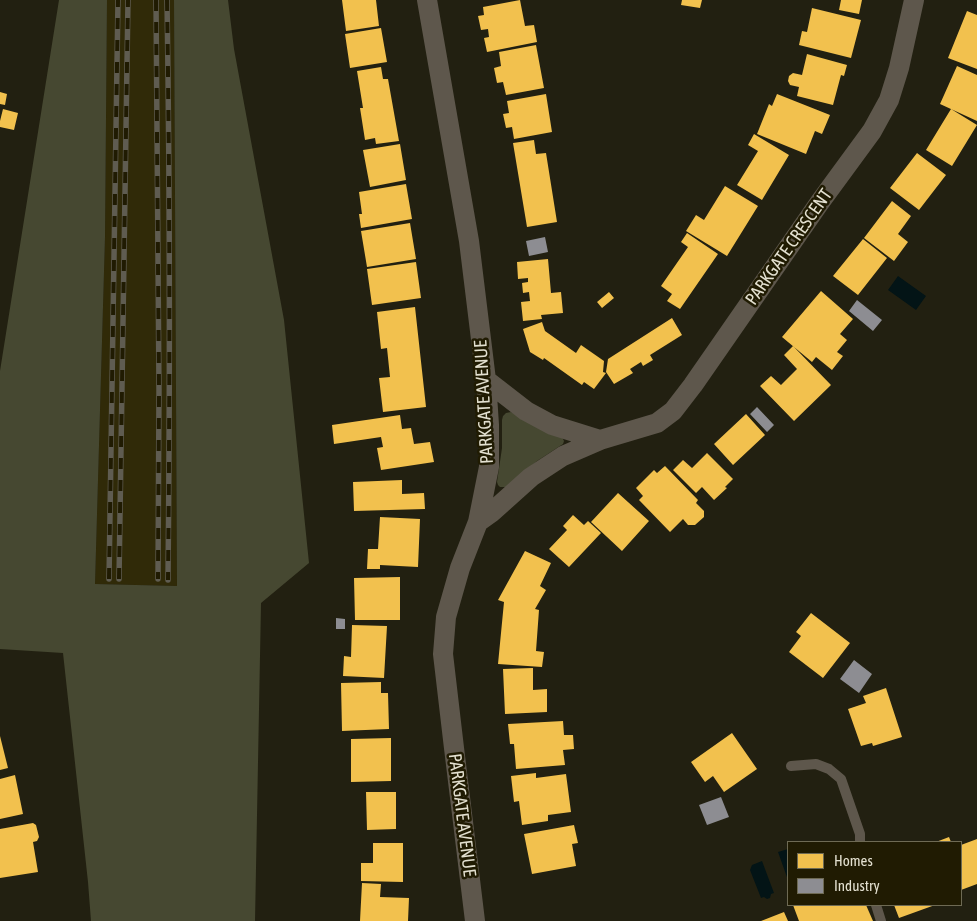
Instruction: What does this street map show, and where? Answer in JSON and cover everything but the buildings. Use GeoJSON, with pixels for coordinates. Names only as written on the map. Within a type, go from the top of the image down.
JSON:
{"type":"FeatureCollection","features":[{"type":"Feature","properties":{"kind":"street","name":"PARKGATE AVENUE"},"geometry":{"type":"LineString","coordinates":[[427,0],[469,241],[486,380],[489,425],[488,467],[478,522],[460,568],[446,618],[444,654],[475,921]]}},
{"type":"Feature","properties":{"kind":"street","name":"PARKGATE CRESCENT"},"geometry":{"type":"LineString","coordinates":[[478,522],[532,477],[564,456],[600,440],[657,423],[673,411],[872,130],[889,100],[899,68],[914,0]]}},
{"type":"Feature","properties":{"kind":"street"},"geometry":{"type":"LineString","coordinates":[[486,380],[526,411],[552,425],[600,440]]}},
{"type":"Feature","properties":{"kind":"lane"},"geometry":{"type":"LineString","coordinates":[[791,766],[816,764],[828,769],[841,779],[860,834],[860,841]]}},
{"type":"Feature","properties":{"kind":"lane"},"geometry":{"type":"LineString","coordinates":[[876,906],[881,921]]}},
{"type":"Feature","properties":{"kind":"shaded area"},"geometry":{"type":"Polygon","coordinates":[[[107,0],[174,0],[177,586],[95,584],[105,237],[107,0]]]}},
{"type":"Feature","properties":{"kind":"shaded area"},"geometry":{"type":"Polygon","coordinates":[[[898,276],[926,296],[916,310],[888,290],[898,276]]]}},
{"type":"Feature","properties":{"kind":"shaded area"},"geometry":{"type":"Polygon","coordinates":[[[787,849],[787,877],[778,852],[787,849]]]}},
{"type":"Feature","properties":{"kind":"shaded area"},"geometry":{"type":"Polygon","coordinates":[[[762,861],[774,893],[767,899],[761,898],[750,870],[752,865],[762,861]]]}},
{"type":"Feature","properties":{"kind":"green space"},"geometry":{"type":"Polygon","coordinates":[[[59,0],[107,0],[105,237],[95,584],[177,586],[174,0],[228,0],[234,49],[284,320],[309,563],[261,603],[255,921],[91,921],[63,653],[0,649],[0,371],[59,0]]]}},
{"type":"Feature","properties":{"kind":"green space"},"geometry":{"type":"Polygon","coordinates":[[[511,412],[534,425],[562,437],[564,441],[563,444],[537,461],[506,487],[500,487],[497,482],[502,448],[502,420],[506,413],[511,412]]]}},
{"type":"Feature","properties":{"kind":"railway"},"geometry":{"type":"LineString","coordinates":[[109,579],[118,0]]}},
{"type":"Feature","properties":{"kind":"railway"},"geometry":{"type":"LineString","coordinates":[[119,579],[128,0]]}},
{"type":"Feature","properties":{"kind":"railway"},"geometry":{"type":"LineString","coordinates":[[156,0],[159,390],[158,579]]}},
{"type":"Feature","properties":{"kind":"railway"},"geometry":{"type":"LineString","coordinates":[[167,0],[169,145],[168,580]]}}]}
